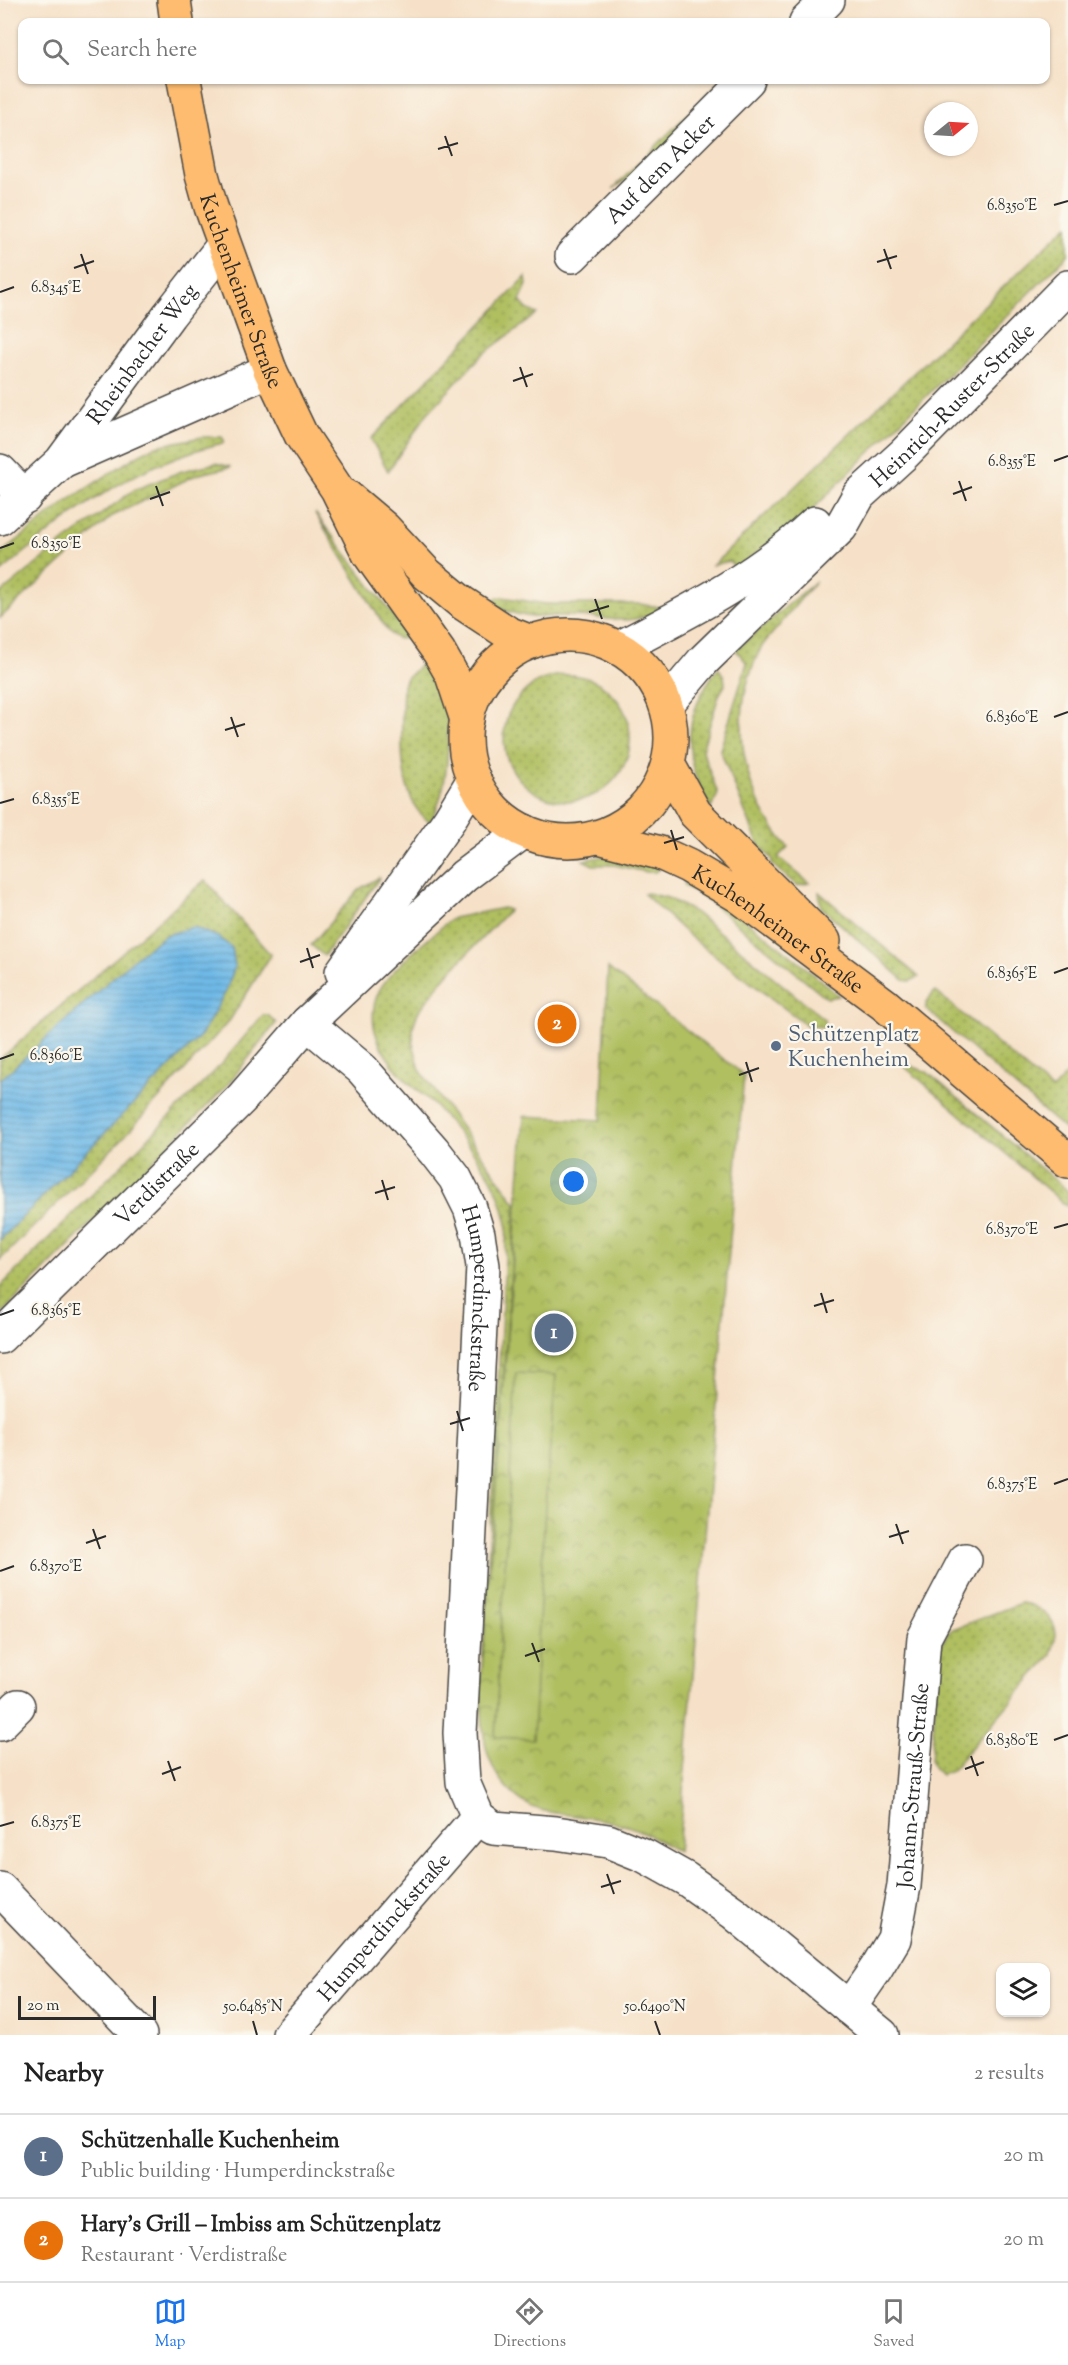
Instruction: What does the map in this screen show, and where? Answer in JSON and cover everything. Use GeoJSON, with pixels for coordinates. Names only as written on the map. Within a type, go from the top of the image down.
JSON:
{"type":"FeatureCollection","features":[{"type":"Feature","properties":{"kind":"main road"},"geometry":{"type":"LineString","coordinates":[[174,0],[176,18]]}},
{"type":"Feature","properties":{"kind":"main road","name":"Kuchenheimer Straße"},"geometry":{"type":"LineString","coordinates":[[185,84],[202,176],[223,246],[270,370],[301,435],[337,489],[369,554],[439,652],[452,675],[467,720]]}},
{"type":"Feature","properties":{"kind":"main road","name":"Kuchenheimer Straße"},"geometry":{"type":"LineString","coordinates":[[337,489],[384,528],[427,574],[461,603],[508,633],[531,642]]}},
{"type":"Feature","properties":{"kind":"main road"},"geometry":{"type":"LineString","coordinates":[[560,635],[576,635],[605,641],[619,648],[632,656],[652,678],[666,705],[672,734],[668,764],[656,792],[643,809],[626,824],[599,837],[569,842],[554,840],[525,831],[512,824],[489,804],[474,779],[466,750],[467,720],[471,705],[484,679],[505,657],[531,642],[560,635]]}},
{"type":"Feature","properties":{"kind":"main road","name":"Kuchenheimer Straße"},"geometry":{"type":"LineString","coordinates":[[668,764],[695,813],[885,1005]]}},
{"type":"Feature","properties":{"kind":"main road","name":"Kuchenheimer Straße"},"geometry":{"type":"LineString","coordinates":[[599,837],[629,843],[660,853],[688,866],[739,896],[885,1005],[1068,1161]]}},
{"type":"Feature","properties":{"kind":"street"},"geometry":{"type":"LineString","coordinates":[[810,18],[828,0]]}},
{"type":"Feature","properties":{"kind":"street","name":"Auf dem Acker"},"geometry":{"type":"LineString","coordinates":[[572,256],[744,84]]}},
{"type":"Feature","properties":{"kind":"street","name":"Rheinbacher Weg"},"geometry":{"type":"LineString","coordinates":[[0,518],[61,462],[169,315],[223,246]]}},
{"type":"Feature","properties":{"kind":"street","name":"Heinrich-Ruster-Straße"},"geometry":{"type":"LineString","coordinates":[[666,705],[710,653],[841,527],[860,495],[904,454],[1068,287]]}},
{"type":"Feature","properties":{"kind":"street","name":"Rheinbacher Weg"},"geometry":{"type":"LineString","coordinates":[[61,462],[270,370]]}},
{"type":"Feature","properties":{"kind":"street"},"geometry":{"type":"LineString","coordinates":[[0,471],[25,496]]}},
{"type":"Feature","properties":{"kind":"street","name":"Heinrich-Ruster-Straße"},"geometry":{"type":"LineString","coordinates":[[619,648],[689,611],[771,561],[828,511],[860,495]]}},
{"type":"Feature","properties":{"kind":"street","name":"Verdistraße"},"geometry":{"type":"LineString","coordinates":[[307,1023],[449,820],[474,779]]}},
{"type":"Feature","properties":{"kind":"street","name":"Verdistraße"},"geometry":{"type":"LineString","coordinates":[[0,1337],[241,1099],[307,1023],[464,876],[525,831]]}},
{"type":"Feature","properties":{"kind":"street","name":"Humperdinckstraße"},"geometry":{"type":"LineString","coordinates":[[289,2035],[478,1816],[463,1782],[460,1733],[483,1266],[478,1234],[470,1208],[455,1178],[434,1151],[362,1069],[307,1023]]}},
{"type":"Feature","properties":{"kind":"street","name":"Johann-Strauß-Straße"},"geometry":{"type":"LineString","coordinates":[[849,2008],[894,1939],[904,1886],[924,1638],[965,1560]]}},
{"type":"Feature","properties":{"kind":"street"},"geometry":{"type":"LineString","coordinates":[[478,1816],[493,1828],[556,1833],[608,1841],[645,1856],[686,1879],[734,1913],[882,2035]]}},
{"type":"Feature","properties":{"kind":"street"},"geometry":{"type":"LineString","coordinates":[[0,1889],[140,2035]]}},
{"type":"Feature","properties":{"kind":"green space"},"geometry":{"type":"Polygon","coordinates":[[[718,84],[731,84],[649,164],[613,189],[718,84]]]}},
{"type":"Feature","properties":{"kind":"green space"},"geometry":{"type":"Polygon","coordinates":[[[1068,225],[1068,255],[802,520],[735,569],[730,561],[713,565],[1068,225]]]}},
{"type":"Feature","properties":{"kind":"green space"},"geometry":{"type":"Polygon","coordinates":[[[526,277],[527,285],[520,301],[527,309],[537,314],[482,355],[427,414],[388,471],[371,439],[526,277]]]}},
{"type":"Feature","properties":{"kind":"green space"},"geometry":{"type":"Polygon","coordinates":[[[202,437],[222,437],[224,440],[223,443],[159,464],[103,494],[52,530],[0,573],[0,554],[67,501],[138,455],[156,446],[202,437]]]}},
{"type":"Feature","properties":{"kind":"green space"},"geometry":{"type":"Polygon","coordinates":[[[216,463],[231,467],[196,475],[112,516],[0,618],[0,594],[61,544],[134,490],[182,471],[216,463]]]}},
{"type":"Feature","properties":{"kind":"green space"},"geometry":{"type":"Polygon","coordinates":[[[315,513],[409,636],[403,639],[397,638],[387,630],[315,513]]]}},
{"type":"Feature","properties":{"kind":"green space"},"geometry":{"type":"Polygon","coordinates":[[[816,581],[761,648],[750,673],[744,699],[742,725],[749,777],[759,802],[788,847],[778,857],[809,883],[797,886],[771,863],[773,860],[759,846],[720,750],[747,663],[736,650],[816,581]]]}},
{"type":"Feature","properties":{"kind":"green space"},"geometry":{"type":"Polygon","coordinates":[[[496,598],[546,604],[640,604],[665,608],[630,620],[570,616],[532,617],[489,604],[496,598]]]}},
{"type":"Feature","properties":{"kind":"green space"},"geometry":{"type":"Polygon","coordinates":[[[426,659],[442,693],[448,741],[445,776],[430,822],[418,811],[410,797],[405,779],[402,739],[403,686],[405,680],[426,659]]]}},
{"type":"Feature","properties":{"kind":"green space"},"geometry":{"type":"Polygon","coordinates":[[[718,668],[724,675],[725,685],[719,695],[702,750],[718,794],[711,808],[694,772],[690,754],[690,737],[692,720],[698,702],[718,668]]]}},
{"type":"Feature","properties":{"kind":"green space"},"geometry":{"type":"Polygon","coordinates":[[[567,675],[591,680],[612,693],[625,714],[630,738],[625,762],[612,783],[591,796],[567,801],[543,796],[522,783],[509,762],[504,738],[509,714],[522,693],[543,680],[567,675]]]}},
{"type":"Feature","properties":{"kind":"green space"},"geometry":{"type":"Polygon","coordinates":[[[610,855],[660,868],[655,872],[647,872],[614,865],[593,865],[583,860],[610,855]]]}},
{"type":"Feature","properties":{"kind":"green space"},"geometry":{"type":"Polygon","coordinates":[[[380,877],[324,956],[311,945],[359,889],[380,877]]]}},
{"type":"Feature","properties":{"kind":"green space"},"geometry":{"type":"Polygon","coordinates":[[[205,880],[271,955],[230,1020],[122,1139],[0,1260],[0,1059],[205,880]]]}},
{"type":"Feature","properties":{"kind":"green space"},"geometry":{"type":"Polygon","coordinates":[[[684,882],[719,900],[839,996],[827,998],[710,902],[685,886],[684,882]]]}},
{"type":"Feature","properties":{"kind":"green space"},"geometry":{"type":"Polygon","coordinates":[[[819,892],[919,977],[910,981],[904,980],[821,907],[819,892]]]}},
{"type":"Feature","properties":{"kind":"green space"},"geometry":{"type":"Polygon","coordinates":[[[644,894],[668,898],[696,913],[825,1020],[824,1027],[808,1026],[694,940],[644,894]]]}},
{"type":"Feature","properties":{"kind":"green space"},"geometry":{"type":"Polygon","coordinates":[[[503,908],[509,910],[446,976],[418,1012],[413,1027],[413,1043],[420,1070],[516,1203],[481,1683],[507,1224],[492,1179],[469,1146],[441,1113],[392,1064],[379,1042],[373,1017],[374,1004],[384,982],[400,964],[446,923],[453,918],[503,908]]]}},
{"type":"Feature","properties":{"kind":"green space"},"geometry":{"type":"Polygon","coordinates":[[[608,968],[744,1075],[678,1852],[648,1834],[627,1826],[605,1820],[544,1811],[525,1803],[502,1783],[494,1770],[485,1743],[483,1728],[481,1683],[524,1116],[601,1120],[608,968]]]}},
{"type":"Feature","properties":{"kind":"green space"},"geometry":{"type":"Polygon","coordinates":[[[935,991],[1052,1090],[1068,1073],[1068,1132],[926,1009],[926,1003],[935,991]]]}},
{"type":"Feature","properties":{"kind":"green space"},"geometry":{"type":"Polygon","coordinates":[[[263,1015],[268,1015],[276,1023],[224,1089],[0,1315],[0,1287],[215,1071],[263,1015]]]}},
{"type":"Feature","properties":{"kind":"green space"},"geometry":{"type":"Polygon","coordinates":[[[898,1061],[927,1072],[1068,1191],[1068,1207],[898,1061]]]}},
{"type":"Feature","properties":{"kind":"green space"},"geometry":{"type":"Polygon","coordinates":[[[516,1373],[556,1375],[545,1507],[533,1739],[495,1737],[516,1373]]]}},
{"type":"Feature","properties":{"kind":"green space"},"geometry":{"type":"Polygon","coordinates":[[[1021,1603],[1039,1609],[1053,1623],[1056,1635],[1051,1655],[951,1771],[941,1775],[933,1767],[931,1761],[939,1648],[953,1629],[1021,1603]]]}},
{"type":"Feature","properties":{"kind":"water"},"geometry":{"type":"Polygon","coordinates":[[[193,927],[218,937],[232,948],[235,966],[226,991],[202,1034],[0,1240],[0,1080],[138,955],[166,935],[193,927]]]}},
{"type":"Feature","properties":{"kind":"place","name":"Hary’s Grill – Imbiss am Schützenplatz"},"geometry":{"type":"Point","coordinates":[557,1024]}},
{"type":"Feature","properties":{"kind":"place","name":"Schützenplatz Kuchenheim"},"geometry":{"type":"Point","coordinates":[776,1046]}},
{"type":"Feature","properties":{"kind":"place","name":"Schützenhalle Kuchenheim"},"geometry":{"type":"Point","coordinates":[554,1333]}}]}
